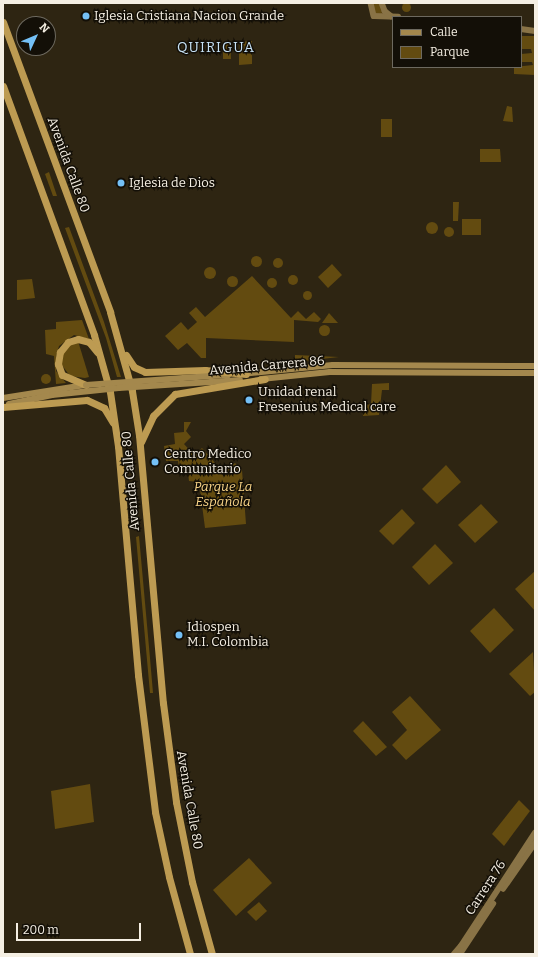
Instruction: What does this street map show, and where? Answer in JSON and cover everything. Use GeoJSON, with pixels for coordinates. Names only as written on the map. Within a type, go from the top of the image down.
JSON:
{"type":"FeatureCollection","features":[{"type":"Feature","properties":{"kind":"highway","name":"Avenida Calle 80"},"geometry":{"type":"LineString","coordinates":[[3,22],[118,337],[133,397],[140,446],[162,697],[176,802],[188,864],[212,954]]}},
{"type":"Feature","properties":{"kind":"highway","name":"Avenida Calle 80"},"geometry":{"type":"LineString","coordinates":[[3,86],[102,359],[116,428],[138,674],[150,775],[163,854],[190,954]]}},
{"type":"Feature","properties":{"kind":"highway"},"geometry":{"type":"LineString","coordinates":[[118,337],[130,362],[140,370],[173,372],[205,370],[246,374]]}},
{"type":"Feature","properties":{"kind":"highway"},"geometry":{"type":"LineString","coordinates":[[86,385],[65,377],[59,368],[60,352],[68,342],[75,339],[86,340],[94,346],[102,359]]}},
{"type":"Feature","properties":{"kind":"highway"},"geometry":{"type":"LineString","coordinates":[[140,446],[153,416],[175,394],[265,379]]}},
{"type":"Feature","properties":{"kind":"highway"},"geometry":{"type":"LineString","coordinates":[[3,406],[88,400],[104,408],[116,428]]}},
{"type":"Feature","properties":{"kind":"main road"},"geometry":{"type":"LineString","coordinates":[[371,3],[374,16],[392,17]]}},
{"type":"Feature","properties":{"kind":"main road"},"geometry":{"type":"LineString","coordinates":[[382,3],[385,11],[392,16]]}},
{"type":"Feature","properties":{"kind":"main road"},"geometry":{"type":"LineString","coordinates":[[522,29],[535,31]]}},
{"type":"Feature","properties":{"kind":"main road","name":"Avenida Carrera 86"},"geometry":{"type":"LineString","coordinates":[[3,406],[52,395],[333,365],[535,366]]}},
{"type":"Feature","properties":{"kind":"main road","name":"Avenida Carrera 86"},"geometry":{"type":"LineString","coordinates":[[3,398],[52,388],[86,385],[211,379],[265,379],[330,372],[535,373]]}},
{"type":"Feature","properties":{"kind":"main road","name":"Carrera 76"},"geometry":{"type":"LineString","coordinates":[[454,954],[462,946],[535,833]]}},
{"type":"Feature","properties":{"kind":"main road","name":"Carrera 76"},"geometry":{"type":"LineString","coordinates":[[460,954],[535,843]]}},
{"type":"Feature","properties":{"kind":"green space"},"geometry":{"type":"Polygon","coordinates":[[[406,2],[411,7],[406,12],[401,7],[406,2]]]}},
{"type":"Feature","properties":{"kind":"green space"},"geometry":{"type":"Polygon","coordinates":[[[372,3],[381,3],[382,14],[374,13],[372,3]]]}},
{"type":"Feature","properties":{"kind":"green space"},"geometry":{"type":"Polygon","coordinates":[[[522,36],[535,36],[535,75],[514,74],[514,68],[522,68],[522,66],[533,65],[532,62],[522,62],[522,54],[532,53],[531,49],[522,49],[522,36]]]}},
{"type":"Feature","properties":{"kind":"green space"},"geometry":{"type":"Polygon","coordinates":[[[230,41],[231,59],[223,59],[223,42],[230,41]]]}},
{"type":"Feature","properties":{"kind":"green space"},"geometry":{"type":"Polygon","coordinates":[[[252,41],[252,64],[239,65],[239,42],[252,41]]]}},
{"type":"Feature","properties":{"kind":"green space"},"geometry":{"type":"Polygon","coordinates":[[[507,106],[512,107],[513,122],[503,121],[507,106]]]}},
{"type":"Feature","properties":{"kind":"green space"},"geometry":{"type":"Polygon","coordinates":[[[381,119],[392,119],[392,137],[381,137],[381,119]]]}},
{"type":"Feature","properties":{"kind":"green space"},"geometry":{"type":"Polygon","coordinates":[[[480,149],[500,149],[501,162],[480,162],[480,149]]]}},
{"type":"Feature","properties":{"kind":"green space"},"geometry":{"type":"Polygon","coordinates":[[[49,172],[57,196],[53,196],[45,174],[49,172]]]}},
{"type":"Feature","properties":{"kind":"green space"},"geometry":{"type":"Polygon","coordinates":[[[453,202],[459,202],[458,221],[453,221],[453,202]]]}},
{"type":"Feature","properties":{"kind":"green space"},"geometry":{"type":"Polygon","coordinates":[[[462,219],[481,219],[481,235],[462,235],[462,219]]]}},
{"type":"Feature","properties":{"kind":"green space"},"geometry":{"type":"Polygon","coordinates":[[[430,222],[434,222],[438,228],[434,234],[430,234],[426,230],[426,226],[430,222]]]}},
{"type":"Feature","properties":{"kind":"green space"},"geometry":{"type":"Polygon","coordinates":[[[69,227],[104,322],[121,377],[117,377],[106,338],[65,228],[69,227]]]}},
{"type":"Feature","properties":{"kind":"green space"},"geometry":{"type":"Polygon","coordinates":[[[447,227],[451,227],[453,228],[453,236],[447,237],[444,234],[444,230],[447,227]]]}},
{"type":"Feature","properties":{"kind":"green space"},"geometry":{"type":"Polygon","coordinates":[[[256,255],[260,257],[262,261],[260,265],[256,267],[252,265],[250,261],[252,257],[256,255]]]}},
{"type":"Feature","properties":{"kind":"green space"},"geometry":{"type":"Polygon","coordinates":[[[276,258],[280,258],[282,259],[282,267],[276,268],[273,265],[273,261],[276,258]]]}},
{"type":"Feature","properties":{"kind":"green space"},"geometry":{"type":"Polygon","coordinates":[[[332,264],[342,275],[328,288],[318,277],[332,264]]]}},
{"type":"Feature","properties":{"kind":"green space"},"geometry":{"type":"Polygon","coordinates":[[[208,267],[212,267],[216,273],[212,279],[208,279],[204,275],[204,271],[208,267]]]}},
{"type":"Feature","properties":{"kind":"green space"},"geometry":{"type":"Polygon","coordinates":[[[232,275],[236,277],[238,281],[236,285],[232,287],[228,285],[226,281],[228,277],[232,275]]]}},
{"type":"Feature","properties":{"kind":"green space"},"geometry":{"type":"Polygon","coordinates":[[[293,275],[298,280],[293,285],[288,280],[293,275]]]}},
{"type":"Feature","properties":{"kind":"green space"},"geometry":{"type":"Polygon","coordinates":[[[252,276],[291,318],[298,311],[306,319],[314,312],[321,319],[318,322],[294,320],[294,342],[206,338],[206,358],[201,358],[187,343],[178,350],[165,336],[181,322],[188,330],[197,322],[189,313],[196,307],[205,317],[252,276]]]}},
{"type":"Feature","properties":{"kind":"green space"},"geometry":{"type":"Polygon","coordinates":[[[270,278],[274,278],[276,279],[276,287],[270,288],[267,285],[267,281],[270,278]]]}},
{"type":"Feature","properties":{"kind":"green space"},"geometry":{"type":"Polygon","coordinates":[[[32,279],[35,298],[17,300],[17,280],[32,279]]]}},
{"type":"Feature","properties":{"kind":"green space"},"geometry":{"type":"Polygon","coordinates":[[[307,290],[312,295],[307,300],[302,295],[307,290]]]}},
{"type":"Feature","properties":{"kind":"green space"},"geometry":{"type":"Polygon","coordinates":[[[329,313],[338,323],[322,323],[329,313]]]}},
{"type":"Feature","properties":{"kind":"green space"},"geometry":{"type":"Polygon","coordinates":[[[82,320],[89,339],[74,335],[59,346],[56,357],[56,371],[66,383],[56,384],[54,356],[46,354],[45,330],[56,329],[56,322],[82,320]]]}},
{"type":"Feature","properties":{"kind":"green space"},"geometry":{"type":"Polygon","coordinates":[[[324,324],[328,326],[330,330],[328,334],[324,336],[320,334],[318,330],[320,326],[324,324]]]}},
{"type":"Feature","properties":{"kind":"green space"},"geometry":{"type":"Polygon","coordinates":[[[78,341],[89,377],[85,378],[70,376],[61,364],[63,352],[69,344],[78,341]]]}},
{"type":"Feature","properties":{"kind":"green space"},"geometry":{"type":"Polygon","coordinates":[[[295,355],[339,357],[295,362],[295,355]]]}},
{"type":"Feature","properties":{"kind":"green space"},"geometry":{"type":"Polygon","coordinates":[[[44,374],[48,374],[50,375],[50,383],[44,384],[41,381],[41,377],[44,374]]]}},
{"type":"Feature","properties":{"kind":"green space"},"geometry":{"type":"Polygon","coordinates":[[[389,383],[389,390],[382,390],[379,415],[363,416],[362,406],[371,404],[372,384],[389,383]]]}},
{"type":"Feature","properties":{"kind":"green space","name":"Parque La Española"},"geometry":{"type":"Polygon","coordinates":[[[184,422],[191,422],[186,431],[191,437],[184,444],[194,455],[202,448],[223,472],[235,463],[242,470],[246,524],[205,528],[199,482],[189,481],[188,473],[179,469],[178,461],[166,461],[164,446],[175,444],[174,433],[184,432],[184,422]]]}},
{"type":"Feature","properties":{"kind":"green space"},"geometry":{"type":"Polygon","coordinates":[[[446,465],[461,482],[437,504],[422,489],[446,465]]]}},
{"type":"Feature","properties":{"kind":"green space"},"geometry":{"type":"Polygon","coordinates":[[[481,504],[498,522],[475,543],[458,525],[481,504]]]}},
{"type":"Feature","properties":{"kind":"green space"},"geometry":{"type":"Polygon","coordinates":[[[402,509],[415,523],[393,545],[379,531],[402,509]]]}},
{"type":"Feature","properties":{"kind":"green space"},"geometry":{"type":"Polygon","coordinates":[[[139,536],[153,693],[150,693],[136,537],[139,536]]]}},
{"type":"Feature","properties":{"kind":"green space"},"geometry":{"type":"Polygon","coordinates":[[[435,544],[453,563],[429,585],[412,567],[435,544]]]}},
{"type":"Feature","properties":{"kind":"green space"},"geometry":{"type":"Polygon","coordinates":[[[535,571],[535,611],[515,589],[535,571]]]}},
{"type":"Feature","properties":{"kind":"green space"},"geometry":{"type":"Polygon","coordinates":[[[494,608],[514,630],[490,653],[470,631],[494,608]]]}},
{"type":"Feature","properties":{"kind":"green space"},"geometry":{"type":"Polygon","coordinates":[[[533,652],[535,692],[530,696],[509,674],[533,652]]]}},
{"type":"Feature","properties":{"kind":"green space"},"geometry":{"type":"Polygon","coordinates":[[[410,696],[441,730],[406,760],[392,745],[407,730],[392,712],[410,696]]]}},
{"type":"Feature","properties":{"kind":"green space"},"geometry":{"type":"Polygon","coordinates":[[[363,721],[387,747],[376,756],[353,731],[363,721]]]}},
{"type":"Feature","properties":{"kind":"green space"},"geometry":{"type":"Polygon","coordinates":[[[90,784],[94,822],[55,829],[51,791],[90,784]]]}},
{"type":"Feature","properties":{"kind":"green space"},"geometry":{"type":"Polygon","coordinates":[[[519,800],[530,811],[504,846],[492,834],[519,800]]]}},
{"type":"Feature","properties":{"kind":"green space"},"geometry":{"type":"Polygon","coordinates":[[[249,858],[272,883],[236,916],[213,890],[249,858]]]}},
{"type":"Feature","properties":{"kind":"green space"},"geometry":{"type":"Polygon","coordinates":[[[259,902],[267,911],[256,921],[247,912],[259,902]]]}},
{"type":"Feature","properties":{"kind":"place","name":"Iglesia Cristiana Nacion Grande"},"geometry":{"type":"Point","coordinates":[86,16]}},
{"type":"Feature","properties":{"kind":"place","name":"Iglesia de Dios"},"geometry":{"type":"Point","coordinates":[121,183]}},
{"type":"Feature","properties":{"kind":"place","name":"Unidad renal Fresenius Medical care"},"geometry":{"type":"Point","coordinates":[249,400]}},
{"type":"Feature","properties":{"kind":"place","name":"Centro Medico Comunitario"},"geometry":{"type":"Point","coordinates":[155,462]}},
{"type":"Feature","properties":{"kind":"place","name":"Idiospen M.I. Colombia"},"geometry":{"type":"Point","coordinates":[179,635]}},
{"type":"Feature","properties":{"kind":"district","name":"QUIRIGUA"},"geometry":{"type":"Point","coordinates":[216,48]}}]}
